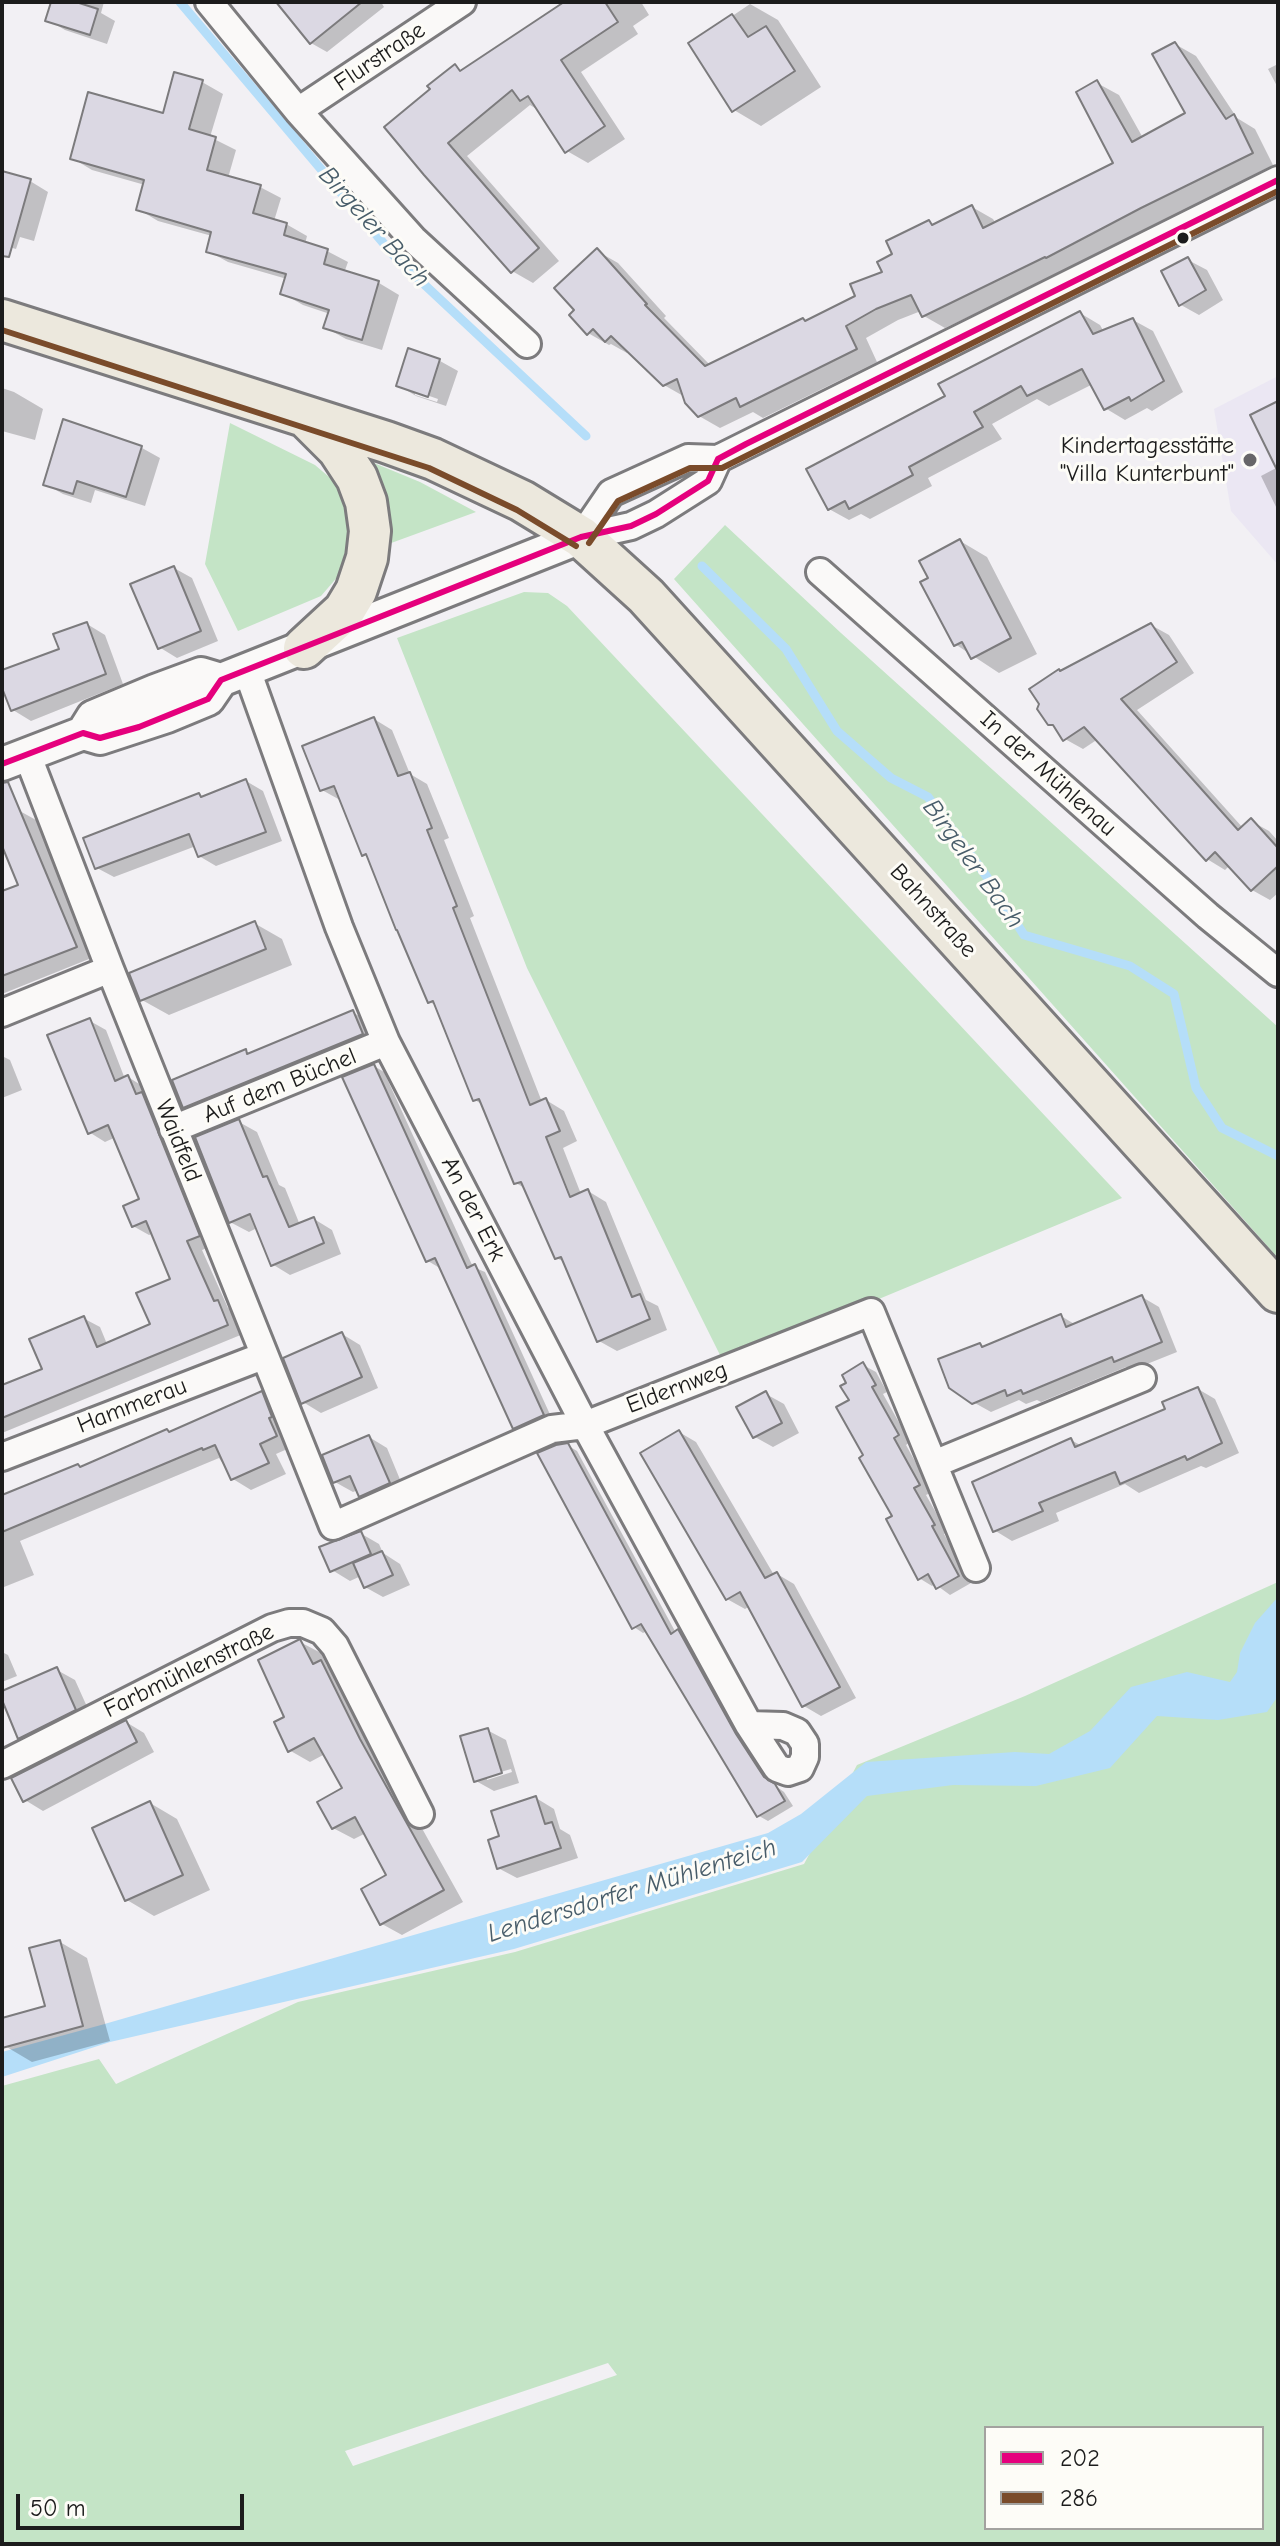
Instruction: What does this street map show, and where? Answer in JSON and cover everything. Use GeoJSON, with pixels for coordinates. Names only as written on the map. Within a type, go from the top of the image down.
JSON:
{"type":"FeatureCollection","features":[{"type":"Feature","properties":{"kind":"main road","name":"Bahnstraße"},"geometry":{"type":"LineString","coordinates":[[2,320],[386,442],[476,478],[522,501],[581,537],[646,596],[1278,1292]]}},
{"type":"Feature","properties":{"kind":"main road"},"geometry":{"type":"LineString","coordinates":[[304,648],[344,611],[356,591],[367,558],[370,531],[366,502],[357,478],[338,449],[307,418]]}},
{"type":"Feature","properties":{"kind":"street"},"geometry":{"type":"LineString","coordinates":[[209,2],[298,111],[413,239],[527,344]]}},
{"type":"Feature","properties":{"kind":"street","name":"Flurstraße"},"geometry":{"type":"LineString","coordinates":[[298,111],[462,2]]}},
{"type":"Feature","properties":{"kind":"street"},"geometry":{"type":"LineString","coordinates":[[581,537],[611,493],[688,458],[718,459],[1278,180]]}},
{"type":"Feature","properties":{"kind":"street"},"geometry":{"type":"LineString","coordinates":[[15,759],[83,733],[93,717],[165,687],[201,674],[234,675],[581,537],[631,526],[708,481],[718,459]]}},
{"type":"Feature","properties":{"kind":"street","name":"In der Mühlenau"},"geometry":{"type":"LineString","coordinates":[[820,572],[1208,916],[1278,973]]}},
{"type":"Feature","properties":{"kind":"street","name":"An der Erk"},"geometry":{"type":"LineString","coordinates":[[234,675],[386,1042],[585,1425],[749,1725]]}},
{"type":"Feature","properties":{"kind":"street","name":"Waidfeld"},"geometry":{"type":"LineString","coordinates":[[15,759],[110,969],[333,1526]]}},
{"type":"Feature","properties":{"kind":"street"},"geometry":{"type":"LineString","coordinates":[[2,1013],[110,969]]}},
{"type":"Feature","properties":{"kind":"street","name":"Auf dem Büchel"},"geometry":{"type":"LineString","coordinates":[[173,1129],[386,1042]]}},
{"type":"Feature","properties":{"kind":"street","name":"Eldernweg"},"geometry":{"type":"LineString","coordinates":[[333,1526],[552,1429],[585,1425],[871,1312],[976,1568]]}},
{"type":"Feature","properties":{"kind":"street","name":"Hammerau"},"geometry":{"type":"LineString","coordinates":[[2,1457],[263,1356]]}},
{"type":"Feature","properties":{"kind":"street"},"geometry":{"type":"LineString","coordinates":[[934,1464],[1142,1378]]}},
{"type":"Feature","properties":{"kind":"street","name":"Farbmühlenstraße"},"geometry":{"type":"LineString","coordinates":[[2,1765],[272,1628],[303,1623],[322,1631],[335,1646],[420,1814]]}},
{"type":"Feature","properties":{"kind":"shaded area","name":"Kindertagesstätte \"Villa Kunterbunt\""},"geometry":{"type":"Polygon","coordinates":[[[1278,376],[1278,565],[1231,511],[1214,409],[1278,376]]]}},
{"type":"Feature","properties":{"kind":"green space"},"geometry":{"type":"Polygon","coordinates":[[[230,423],[315,465],[335,482],[343,496],[351,524],[352,546],[340,574],[321,596],[238,631],[205,564],[230,423]]]}},
{"type":"Feature","properties":{"kind":"green space"},"geometry":{"type":"Polygon","coordinates":[[[357,456],[420,482],[476,512],[383,546],[357,456]]]}},
{"type":"Feature","properties":{"kind":"green space"},"geometry":{"type":"Polygon","coordinates":[[[725,525],[1278,1027],[1278,1258],[674,579],[725,525]]]}},
{"type":"Feature","properties":{"kind":"green space"},"geometry":{"type":"Polygon","coordinates":[[[524,592],[548,593],[567,606],[1122,1198],[862,1306],[722,1359],[527,968],[397,638],[524,592]]]}},
{"type":"Feature","properties":{"kind":"green space"},"geometry":{"type":"Polygon","coordinates":[[[1278,1582],[1278,2544],[2,2544],[2,2086],[99,2059],[116,2084],[298,2002],[515,1952],[804,1864],[857,1765],[1025,1696],[1278,1582]],[[608,2363],[345,2451],[353,2466],[617,2375],[608,2363]]]}},
{"type":"Feature","properties":{"kind":"water","name":"Lendersdorfer Mühlenteich"},"geometry":{"type":"Polygon","coordinates":[[[1278,1597],[1278,1696],[1267,1712],[1218,1720],[1157,1716],[1110,1768],[1036,1786],[953,1785],[867,1796],[802,1862],[514,1949],[110,2042],[2,2077],[2,2052],[768,1833],[801,1814],[866,1762],[1015,1752],[1049,1754],[1090,1731],[1131,1687],[1187,1672],[1230,1682],[1237,1672],[1240,1653],[1255,1623],[1278,1597]]]}},
{"type":"Feature","properties":{"kind":"building"},"geometry":{"type":"Polygon","coordinates":[[[51,2],[76,2],[98,9],[90,35],[45,21],[51,2]]]}},
{"type":"Feature","properties":{"kind":"building"},"geometry":{"type":"Polygon","coordinates":[[[276,2],[362,2],[310,44],[276,2]]]}},
{"type":"Feature","properties":{"kind":"building"},"geometry":{"type":"Polygon","coordinates":[[[564,2],[605,2],[618,22],[561,60],[605,126],[565,153],[528,96],[520,101],[512,90],[448,143],[539,248],[511,273],[384,127],[455,64],[460,71],[564,2]]]}},
{"type":"Feature","properties":{"kind":"building"},"geometry":{"type":"Polygon","coordinates":[[[732,14],[748,37],[766,26],[795,71],[732,112],[688,43],[732,14]]]}},
{"type":"Feature","properties":{"kind":"building"},"geometry":{"type":"Polygon","coordinates":[[[1175,42],[1226,119],[1234,114],[1253,153],[922,317],[911,295],[876,309],[846,326],[857,349],[740,407],[736,398],[698,417],[685,403],[677,379],[663,386],[611,336],[605,342],[593,329],[587,335],[569,315],[574,310],[554,288],[597,248],[645,305],[705,366],[855,296],[850,284],[882,272],[877,262],[892,254],[886,241],[929,220],[932,225],[972,205],[983,228],[1113,163],[1076,92],[1097,80],[1132,142],[1185,113],[1152,54],[1175,42]]]}},
{"type":"Feature","properties":{"kind":"building"},"geometry":{"type":"Polygon","coordinates":[[[174,72],[203,80],[189,129],[216,137],[207,170],[261,185],[253,213],[287,223],[284,235],[328,249],[324,264],[379,281],[362,340],[323,328],[329,310],[280,294],[286,274],[206,252],[211,232],[136,210],[144,180],[70,159],[88,92],[163,113],[174,72]]]}},
{"type":"Feature","properties":{"kind":"building"},"geometry":{"type":"Polygon","coordinates":[[[2,171],[31,179],[9,257],[2,256],[2,171]]]}},
{"type":"Feature","properties":{"kind":"building"},"geometry":{"type":"Polygon","coordinates":[[[1188,257],[1206,290],[1179,306],[1161,271],[1188,257]]]}},
{"type":"Feature","properties":{"kind":"building"},"geometry":{"type":"Polygon","coordinates":[[[1080,311],[1093,334],[1133,318],[1164,381],[1131,401],[1129,397],[1104,410],[1082,369],[1027,396],[1021,386],[974,412],[983,427],[909,467],[913,475],[849,509],[845,501],[828,510],[806,469],[945,396],[938,384],[1080,311]]]}},
{"type":"Feature","properties":{"kind":"building"},"geometry":{"type":"Polygon","coordinates":[[[408,348],[440,359],[428,397],[396,386],[408,348]]]}},
{"type":"Feature","properties":{"kind":"building"},"geometry":{"type":"Polygon","coordinates":[[[1278,401],[1278,472],[1250,415],[1278,401]]]}},
{"type":"Feature","properties":{"kind":"building"},"geometry":{"type":"Polygon","coordinates":[[[63,419],[142,446],[126,497],[77,481],[73,494],[43,485],[63,419]]]}},
{"type":"Feature","properties":{"kind":"building"},"geometry":{"type":"Polygon","coordinates":[[[960,539],[1011,638],[971,659],[962,642],[954,646],[920,582],[928,578],[919,561],[960,539]]]}},
{"type":"Feature","properties":{"kind":"building"},"geometry":{"type":"Polygon","coordinates":[[[174,566],[201,631],[158,649],[130,584],[174,566]]]}},
{"type":"Feature","properties":{"kind":"building"},"geometry":{"type":"Polygon","coordinates":[[[87,622],[106,674],[11,711],[2,688],[2,670],[59,649],[53,634],[87,622]]]}},
{"type":"Feature","properties":{"kind":"building"},"geometry":{"type":"Polygon","coordinates":[[[1151,623],[1177,662],[1121,699],[1238,830],[1251,818],[1278,848],[1278,866],[1251,891],[1215,852],[1206,861],[1084,727],[1063,741],[1037,709],[1039,704],[1029,689],[1059,669],[1151,623]]]}},
{"type":"Feature","properties":{"kind":"building"},"geometry":{"type":"Polygon","coordinates":[[[374,717],[398,776],[410,772],[432,828],[427,830],[457,906],[453,908],[530,1105],[546,1098],[560,1131],[546,1137],[570,1197],[588,1189],[632,1297],[640,1294],[650,1319],[597,1342],[561,1257],[555,1259],[521,1182],[514,1184],[479,1099],[473,1101],[433,1001],[428,1003],[334,786],[320,791],[302,746],[374,717]]]}},
{"type":"Feature","properties":{"kind":"building"},"geometry":{"type":"Polygon","coordinates":[[[246,779],[266,832],[198,857],[189,834],[95,869],[83,838],[199,793],[201,797],[246,779]]]}},
{"type":"Feature","properties":{"kind":"building"},"geometry":{"type":"Polygon","coordinates":[[[8,782],[77,947],[2,976],[2,891],[18,885],[2,846],[2,783],[8,782]]]}},
{"type":"Feature","properties":{"kind":"building"},"geometry":{"type":"Polygon","coordinates":[[[255,921],[266,949],[140,1001],[129,973],[255,921]]]}},
{"type":"Feature","properties":{"kind":"building"},"geometry":{"type":"Polygon","coordinates":[[[353,1010],[363,1034],[183,1108],[172,1080],[246,1049],[247,1054],[353,1010]]]}},
{"type":"Feature","properties":{"kind":"building"},"geometry":{"type":"Polygon","coordinates":[[[90,1018],[115,1081],[128,1075],[136,1094],[142,1092],[200,1236],[187,1241],[228,1325],[2,1418],[2,1385],[42,1369],[29,1339],[84,1316],[97,1347],[150,1324],[136,1293],[170,1279],[146,1221],[132,1227],[123,1206],[139,1199],[108,1125],[88,1134],[47,1035],[90,1018]]]}},
{"type":"Feature","properties":{"kind":"building"},"geometry":{"type":"Polygon","coordinates":[[[374,1064],[467,1268],[475,1264],[544,1415],[513,1429],[435,1258],[426,1262],[342,1077],[374,1064]]]}},
{"type":"Feature","properties":{"kind":"building"},"geometry":{"type":"Polygon","coordinates":[[[239,1119],[263,1177],[267,1176],[289,1227],[314,1217],[324,1243],[271,1266],[250,1214],[229,1223],[195,1137],[239,1119]]]}},
{"type":"Feature","properties":{"kind":"building"},"geometry":{"type":"Polygon","coordinates":[[[1142,1295],[1162,1342],[1114,1362],[1112,1357],[1023,1394],[1021,1390],[1007,1396],[1005,1390],[972,1404],[949,1388],[938,1359],[980,1343],[982,1347],[1061,1314],[1066,1327],[1142,1295]]]}},
{"type":"Feature","properties":{"kind":"building"},"geometry":{"type":"Polygon","coordinates":[[[342,1332],[362,1377],[301,1404],[283,1358],[342,1332]]]}},
{"type":"Feature","properties":{"kind":"building"},"geometry":{"type":"Polygon","coordinates":[[[863,1362],[876,1385],[872,1387],[899,1435],[894,1438],[920,1485],[914,1488],[959,1576],[936,1589],[928,1574],[918,1580],[886,1519],[892,1516],[859,1458],[863,1455],[836,1407],[849,1400],[840,1386],[846,1383],[842,1375],[863,1362]]]}},
{"type":"Feature","properties":{"kind":"building"},"geometry":{"type":"Polygon","coordinates":[[[1198,1387],[1222,1443],[1187,1460],[1185,1456],[1120,1484],[1115,1472],[1039,1503],[1043,1511],[993,1532],[972,1482],[1071,1438],[1075,1447],[1165,1409],[1162,1402],[1198,1387]]]}},
{"type":"Feature","properties":{"kind":"building"},"geometry":{"type":"Polygon","coordinates":[[[262,1391],[277,1436],[260,1444],[269,1463],[231,1480],[215,1445],[202,1448],[2,1532],[2,1495],[78,1464],[80,1467],[167,1429],[169,1432],[262,1391]]]}},
{"type":"Feature","properties":{"kind":"building"},"geometry":{"type":"Polygon","coordinates":[[[766,1391],[782,1423],[753,1438],[736,1407],[766,1391]]]}},
{"type":"Feature","properties":{"kind":"building"},"geometry":{"type":"Polygon","coordinates":[[[679,1430],[765,1578],[777,1572],[840,1687],[802,1707],[740,1592],[726,1600],[640,1453],[679,1430]]]}},
{"type":"Feature","properties":{"kind":"building"},"geometry":{"type":"Polygon","coordinates":[[[369,1435],[390,1483],[359,1497],[350,1476],[333,1483],[322,1455],[369,1435]]]}},
{"type":"Feature","properties":{"kind":"building"},"geometry":{"type":"Polygon","coordinates":[[[568,1443],[671,1634],[678,1629],[736,1734],[764,1777],[775,1784],[785,1801],[757,1817],[641,1624],[632,1629],[537,1453],[568,1443]]]}},
{"type":"Feature","properties":{"kind":"building"},"geometry":{"type":"Polygon","coordinates":[[[361,1531],[371,1554],[330,1572],[319,1547],[361,1531]]]}},
{"type":"Feature","properties":{"kind":"building"},"geometry":{"type":"Polygon","coordinates":[[[382,1551],[393,1575],[364,1588],[353,1563],[382,1551]]]}},
{"type":"Feature","properties":{"kind":"building"},"geometry":{"type":"Polygon","coordinates":[[[300,1639],[313,1664],[321,1660],[360,1739],[444,1890],[380,1925],[361,1889],[386,1875],[355,1817],[332,1829],[317,1802],[342,1788],[314,1738],[288,1752],[274,1722],[284,1717],[258,1660],[300,1639]]]}},
{"type":"Feature","properties":{"kind":"building"},"geometry":{"type":"Polygon","coordinates":[[[57,1667],[76,1710],[18,1739],[2,1700],[2,1691],[57,1667]]]}},
{"type":"Feature","properties":{"kind":"building"},"geometry":{"type":"Polygon","coordinates":[[[126,1720],[137,1742],[23,1802],[11,1778],[126,1720]]]}},
{"type":"Feature","properties":{"kind":"building"},"geometry":{"type":"Polygon","coordinates":[[[488,1728],[502,1773],[474,1782],[460,1736],[488,1728]]]}},
{"type":"Feature","properties":{"kind":"building"},"geometry":{"type":"Polygon","coordinates":[[[536,1796],[545,1824],[552,1822],[561,1848],[497,1869],[488,1840],[499,1836],[491,1811],[536,1796]]]}},
{"type":"Feature","properties":{"kind":"building"},"geometry":{"type":"Polygon","coordinates":[[[150,1801],[183,1875],[125,1901],[92,1828],[150,1801]]]}},
{"type":"Feature","properties":{"kind":"building"},"geometry":{"type":"Polygon","coordinates":[[[60,1940],[83,2026],[2,2048],[2,2018],[45,2006],[29,1948],[60,1940]]]}},
{"type":"Feature","properties":{"kind":"waterway","name":"Birgeler Bach"},"geometry":{"type":"LineString","coordinates":[[180,2],[396,258],[586,436]]}},
{"type":"Feature","properties":{"kind":"waterway","name":"Birgeler Bach"},"geometry":{"type":"LineString","coordinates":[[702,566],[786,649],[837,731],[891,778],[928,797],[987,877],[1024,935],[1130,966],[1174,994],[1196,1088],[1222,1128],[1278,1156]]}},
{"type":"Feature","properties":{"kind":"transit line","name":"202"},"geometry":{"type":"LineString","coordinates":[[2,764],[83,733],[100,738],[139,727],[208,699],[221,680],[581,537],[631,526],[708,481],[718,459],[746,444],[1278,180]]}},
{"type":"Feature","properties":{"kind":"transit line","name":"286"},"geometry":{"type":"LineString","coordinates":[[589,543],[618,501],[690,468],[722,468],[1278,191]]}},
{"type":"Feature","properties":{"kind":"transit line","name":"286"},"geometry":{"type":"LineString","coordinates":[[2,330],[429,468],[517,510],[576,546]]}},
{"type":"Feature","properties":{"kind":"place","name":"Kindertagesstätte \"Villa Kunterbunt\""},"geometry":{"type":"Point","coordinates":[1250,460]}}]}
